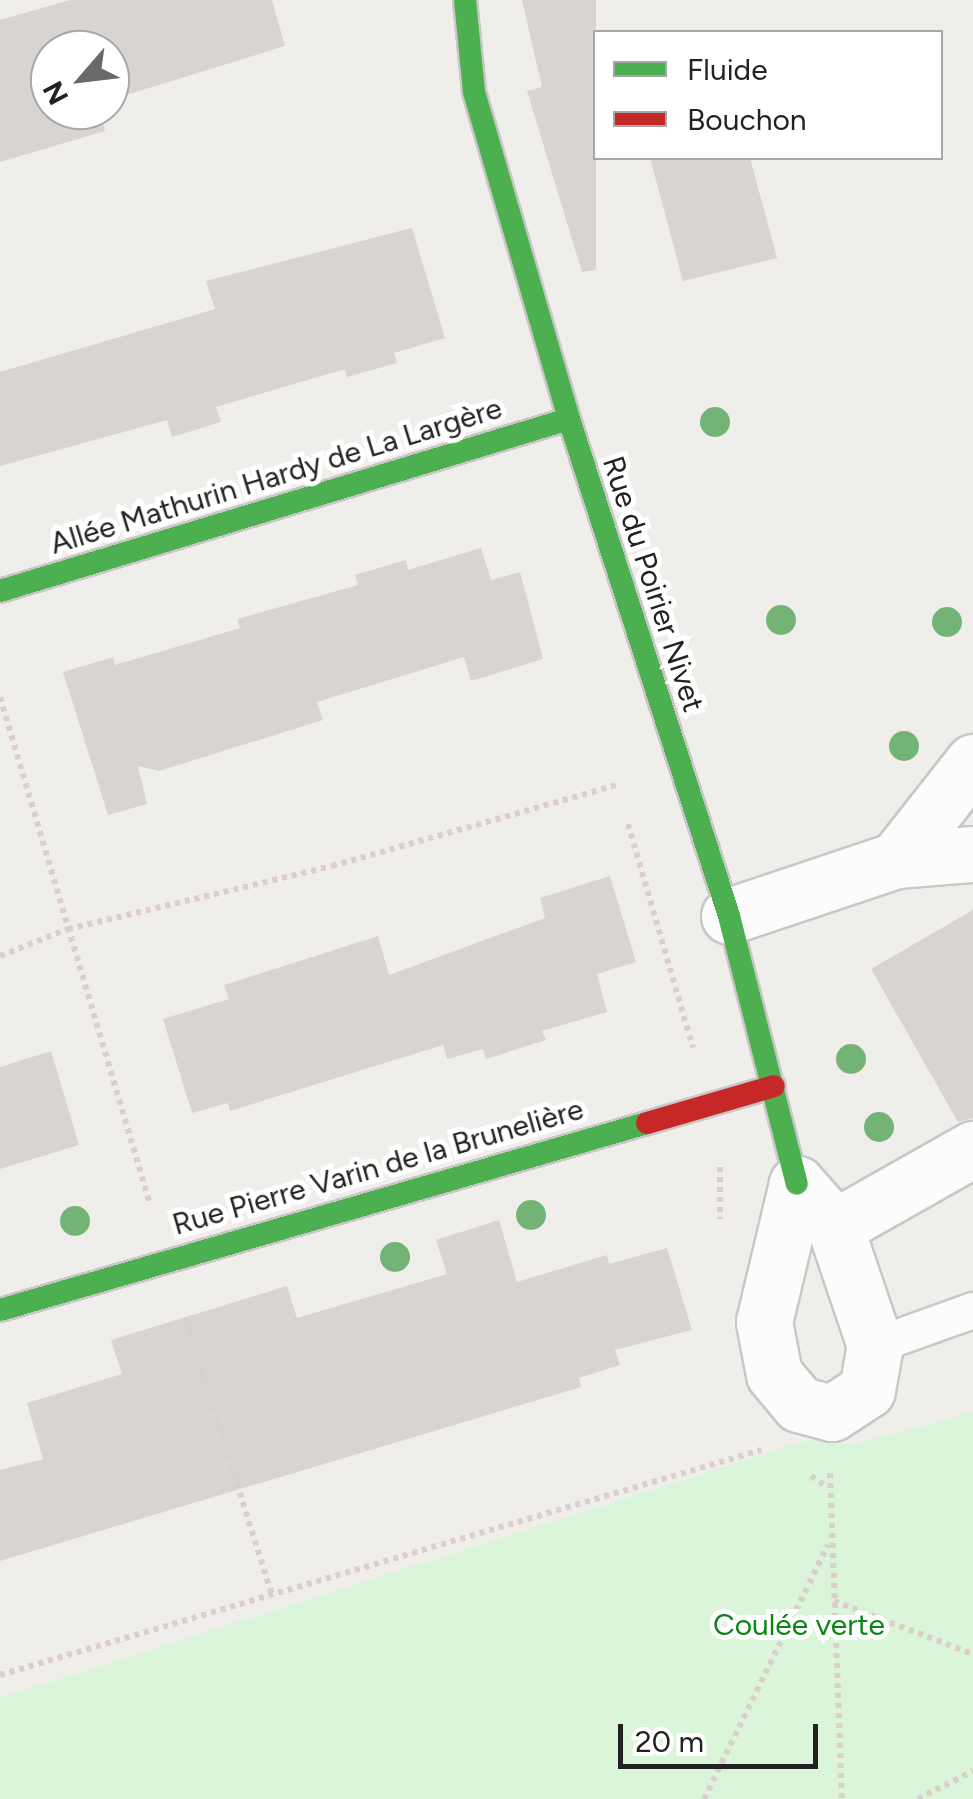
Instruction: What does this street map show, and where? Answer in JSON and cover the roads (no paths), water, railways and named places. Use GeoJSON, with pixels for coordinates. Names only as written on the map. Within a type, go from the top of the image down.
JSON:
{"type":"FeatureCollection","features":[{"type":"Feature","properties":{"kind":"street","name":"Rue du Poirier Nivet"},"geometry":{"type":"LineString","coordinates":[[465,0],[474,92],[570,419],[728,916],[797,1184]]}},
{"type":"Feature","properties":{"kind":"street","name":"Allée Mathurin Hardy de La Largère"},"geometry":{"type":"LineString","coordinates":[[0,590],[570,419]]}},
{"type":"Feature","properties":{"kind":"street"},"geometry":{"type":"LineString","coordinates":[[896,860],[973,762]]}},
{"type":"Feature","properties":{"kind":"street"},"geometry":{"type":"LineString","coordinates":[[728,916],[896,860],[970,854]]}},
{"type":"Feature","properties":{"kind":"street","name":"Rue Pierre Varin de la Brunelière"},"geometry":{"type":"LineString","coordinates":[[0,1310],[166,1258],[774,1086]]}},
{"type":"Feature","properties":{"kind":"street"},"geometry":{"type":"LineString","coordinates":[[835,1227],[973,1149]]}},
{"type":"Feature","properties":{"kind":"street"},"geometry":{"type":"LineString","coordinates":[[797,1184],[835,1227],[874,1345],[867,1390],[832,1413],[798,1404],[774,1374],[764,1322],[797,1184]]}},
{"type":"Feature","properties":{"kind":"lane"},"geometry":{"type":"LineString","coordinates":[[874,1345],[973,1310]]}},
{"type":"Feature","properties":{"kind":"park label","name":"Coulée verte"},"geometry":{"type":"Point","coordinates":[799,1625]}}]}
